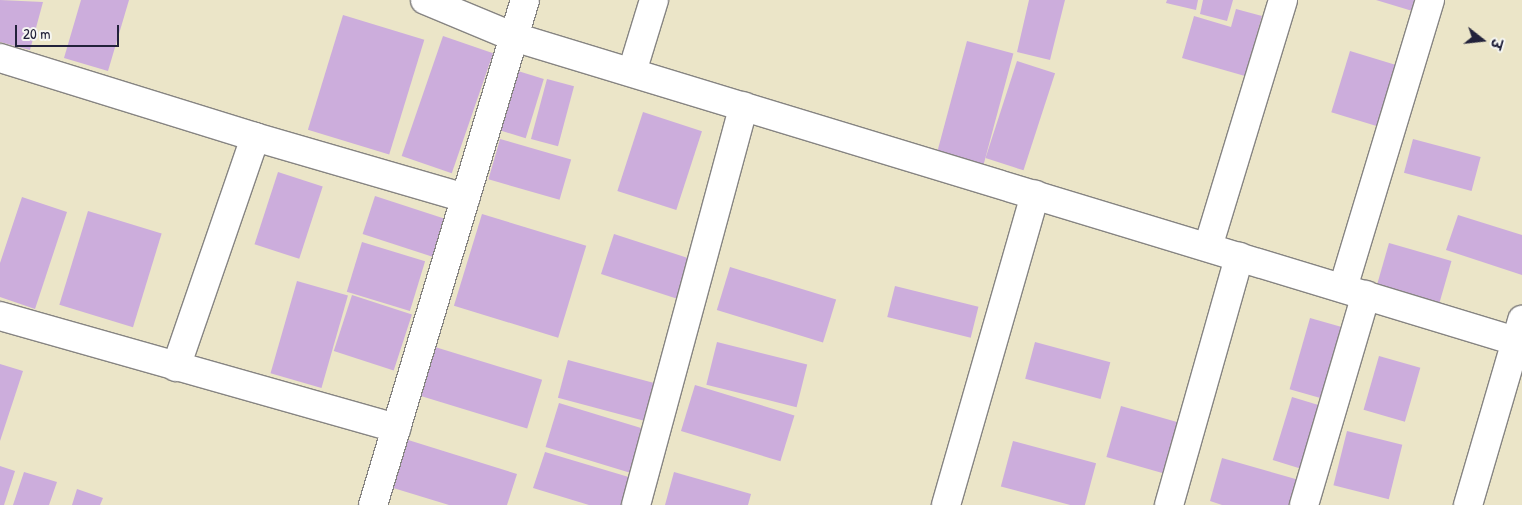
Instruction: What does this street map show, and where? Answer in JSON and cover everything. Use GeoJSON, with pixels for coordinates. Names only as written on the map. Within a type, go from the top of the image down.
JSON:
{"type":"FeatureCollection","features":[{"type":"Feature","properties":{"kind":"street"},"geometry":{"type":"LineString","coordinates":[[425,0],[514,37],[1354,292],[1520,335],[1468,505]]}},
{"type":"Feature","properties":{"kind":"street"},"geometry":{"type":"LineString","coordinates":[[373,505],[525,0]]}},
{"type":"Feature","properties":{"kind":"street"},"geometry":{"type":"LineString","coordinates":[[632,72],[654,0]]}},
{"type":"Feature","properties":{"kind":"street"},"geometry":{"type":"LineString","coordinates":[[1208,247],[1283,0]]}},
{"type":"Feature","properties":{"kind":"street"},"geometry":{"type":"LineString","coordinates":[[1304,505],[1354,292],[1430,0]]}},
{"type":"Feature","properties":{"kind":"street"},"geometry":{"type":"LineString","coordinates":[[0,58],[254,137],[466,198]]}},
{"type":"Feature","properties":{"kind":"street"},"geometry":{"type":"LineString","coordinates":[[636,505],[744,106]]}},
{"type":"Feature","properties":{"kind":"street"},"geometry":{"type":"LineString","coordinates":[[176,367],[254,137]]}},
{"type":"Feature","properties":{"kind":"street"},"geometry":{"type":"LineString","coordinates":[[946,505],[1035,195]]}},
{"type":"Feature","properties":{"kind":"street"},"geometry":{"type":"LineString","coordinates":[[1169,505],[1239,257]]}},
{"type":"Feature","properties":{"kind":"street"},"geometry":{"type":"LineString","coordinates":[[0,316],[396,428]]}},
{"type":"Feature","properties":{"kind":"building"},"geometry":{"type":"Polygon","coordinates":[[[0,0],[43,2],[30,50],[0,42],[0,0]]]}},
{"type":"Feature","properties":{"kind":"building"},"geometry":{"type":"Polygon","coordinates":[[[81,0],[129,0],[108,71],[64,58],[81,0]]]}},
{"type":"Feature","properties":{"kind":"building"},"geometry":{"type":"Polygon","coordinates":[[[1029,0],[1065,0],[1050,60],[1017,52],[1029,0]]]}},
{"type":"Feature","properties":{"kind":"building"},"geometry":{"type":"Polygon","coordinates":[[[1167,0],[1198,0],[1196,10],[1166,3],[1167,0]]]}},
{"type":"Feature","properties":{"kind":"building"},"geometry":{"type":"Polygon","coordinates":[[[1203,0],[1233,0],[1227,21],[1200,14],[1203,0]]]}},
{"type":"Feature","properties":{"kind":"building"},"geometry":{"type":"Polygon","coordinates":[[[1376,0],[1423,0],[1419,13],[1376,0]]]}},
{"type":"Feature","properties":{"kind":"building"},"geometry":{"type":"Polygon","coordinates":[[[1236,9],[1262,16],[1245,76],[1182,58],[1194,16],[1231,27],[1236,9]]]}},
{"type":"Feature","properties":{"kind":"building"},"geometry":{"type":"Polygon","coordinates":[[[343,15],[424,40],[389,155],[308,130],[343,15]]]}},
{"type":"Feature","properties":{"kind":"building"},"geometry":{"type":"Polygon","coordinates":[[[443,36],[493,53],[452,173],[402,156],[443,36]]]}},
{"type":"Feature","properties":{"kind":"building"},"geometry":{"type":"Polygon","coordinates":[[[967,41],[1013,53],[984,165],[937,152],[967,41]]]}},
{"type":"Feature","properties":{"kind":"building"},"geometry":{"type":"Polygon","coordinates":[[[1350,51],[1403,67],[1384,128],[1331,112],[1350,51]]]}},
{"type":"Feature","properties":{"kind":"building"},"geometry":{"type":"Polygon","coordinates":[[[1017,61],[1055,73],[1024,170],[985,158],[1017,61]]]}},
{"type":"Feature","properties":{"kind":"building"},"geometry":{"type":"Polygon","coordinates":[[[518,71],[544,79],[526,138],[500,130],[518,71]]]}},
{"type":"Feature","properties":{"kind":"building"},"geometry":{"type":"Polygon","coordinates":[[[547,79],[574,86],[558,146],[531,139],[547,79]]]}},
{"type":"Feature","properties":{"kind":"building"},"geometry":{"type":"Polygon","coordinates":[[[643,112],[702,131],[676,210],[617,191],[643,112]]]}},
{"type":"Feature","properties":{"kind":"building"},"geometry":{"type":"Polygon","coordinates":[[[500,139],[571,159],[560,200],[488,179],[500,139]]]}},
{"type":"Feature","properties":{"kind":"building"},"geometry":{"type":"Polygon","coordinates":[[[1413,139],[1481,157],[1472,191],[1404,173],[1413,139]]]}},
{"type":"Feature","properties":{"kind":"building"},"geometry":{"type":"Polygon","coordinates":[[[278,172],[323,187],[299,259],[255,244],[278,172]]]}},
{"type":"Feature","properties":{"kind":"building"},"geometry":{"type":"Polygon","coordinates":[[[375,196],[446,219],[434,257],[363,234],[375,196]]]}},
{"type":"Feature","properties":{"kind":"building"},"geometry":{"type":"Polygon","coordinates":[[[22,197],[67,212],[35,309],[0,297],[0,263],[22,197]]]}},
{"type":"Feature","properties":{"kind":"building"},"geometry":{"type":"Polygon","coordinates":[[[88,211],[162,234],[133,327],[59,305],[88,211]]]}},
{"type":"Feature","properties":{"kind":"building"},"geometry":{"type":"Polygon","coordinates":[[[482,214],[586,246],[558,338],[454,306],[482,214]]]}},
{"type":"Feature","properties":{"kind":"building"},"geometry":{"type":"Polygon","coordinates":[[[1458,215],[1522,235],[1522,275],[1446,250],[1458,215]]]}},
{"type":"Feature","properties":{"kind":"building"},"geometry":{"type":"Polygon","coordinates":[[[614,234],[690,259],[677,299],[601,274],[614,234]]]}},
{"type":"Feature","properties":{"kind":"building"},"geometry":{"type":"Polygon","coordinates":[[[362,242],[425,261],[410,311],[347,292],[362,242]]]}},
{"type":"Feature","properties":{"kind":"building"},"geometry":{"type":"Polygon","coordinates":[[[1389,243],[1451,261],[1437,312],[1374,294],[1389,243]]]}},
{"type":"Feature","properties":{"kind":"building"},"geometry":{"type":"Polygon","coordinates":[[[730,267],[836,299],[823,342],[717,310],[730,267]]]}},
{"type":"Feature","properties":{"kind":"building"},"geometry":{"type":"Polygon","coordinates":[[[297,281],[348,296],[321,388],[271,373],[297,281]]]}},
{"type":"Feature","properties":{"kind":"building"},"geometry":{"type":"Polygon","coordinates":[[[895,286],[978,307],[971,338],[887,317],[895,286]]]}},
{"type":"Feature","properties":{"kind":"building"},"geometry":{"type":"Polygon","coordinates":[[[352,295],[412,314],[394,371],[334,351],[352,295]]]}},
{"type":"Feature","properties":{"kind":"building"},"geometry":{"type":"Polygon","coordinates":[[[1310,318],[1351,330],[1331,401],[1290,389],[1310,318]]]}},
{"type":"Feature","properties":{"kind":"building"},"geometry":{"type":"Polygon","coordinates":[[[717,342],[807,364],[797,407],[706,385],[717,342]]]}},
{"type":"Feature","properties":{"kind":"building"},"geometry":{"type":"Polygon","coordinates":[[[1035,342],[1110,362],[1101,399],[1025,379],[1035,342]]]}},
{"type":"Feature","properties":{"kind":"building"},"geometry":{"type":"Polygon","coordinates":[[[435,347],[542,380],[527,429],[420,396],[435,347]]]}},
{"type":"Feature","properties":{"kind":"building"},"geometry":{"type":"Polygon","coordinates":[[[1379,356],[1420,368],[1405,422],[1364,410],[1379,356]]]}},
{"type":"Feature","properties":{"kind":"building"},"geometry":{"type":"Polygon","coordinates":[[[568,360],[659,384],[649,422],[558,398],[568,360]]]}},
{"type":"Feature","properties":{"kind":"building"},"geometry":{"type":"Polygon","coordinates":[[[0,364],[23,371],[0,441],[0,364]]]}},
{"type":"Feature","properties":{"kind":"building"},"geometry":{"type":"Polygon","coordinates":[[[695,385],[794,415],[780,461],[681,431],[695,385]]]}},
{"type":"Feature","properties":{"kind":"building"},"geometry":{"type":"Polygon","coordinates":[[[1292,397],[1328,408],[1309,471],[1273,460],[1292,397]]]}},
{"type":"Feature","properties":{"kind":"building"},"geometry":{"type":"Polygon","coordinates":[[[559,403],[645,429],[632,473],[546,447],[559,403]]]}},
{"type":"Feature","properties":{"kind":"building"},"geometry":{"type":"Polygon","coordinates":[[[1121,406],[1179,423],[1164,473],[1106,457],[1121,406]]]}},
{"type":"Feature","properties":{"kind":"building"},"geometry":{"type":"Polygon","coordinates":[[[1347,431],[1402,445],[1389,499],[1333,485],[1347,431]]]}},
{"type":"Feature","properties":{"kind":"building"},"geometry":{"type":"Polygon","coordinates":[[[405,439],[517,474],[507,505],[449,505],[390,487],[405,439]]]}},
{"type":"Feature","properties":{"kind":"building"},"geometry":{"type":"Polygon","coordinates":[[[1013,441],[1096,463],[1085,505],[1070,505],[1001,486],[1013,441]]]}},
{"type":"Feature","properties":{"kind":"building"},"geometry":{"type":"Polygon","coordinates":[[[545,452],[632,478],[624,505],[589,505],[533,488],[545,452]]]}},
{"type":"Feature","properties":{"kind":"building"},"geometry":{"type":"Polygon","coordinates":[[[1222,458],[1306,482],[1299,505],[1222,505],[1210,501],[1222,458]]]}},
{"type":"Feature","properties":{"kind":"building"},"geometry":{"type":"Polygon","coordinates":[[[0,466],[15,471],[4,505],[0,505],[0,466]]]}},
{"type":"Feature","properties":{"kind":"building"},"geometry":{"type":"Polygon","coordinates":[[[24,472],[57,482],[49,505],[13,505],[24,472]]]}},
{"type":"Feature","properties":{"kind":"building"},"geometry":{"type":"Polygon","coordinates":[[[674,472],[751,494],[748,505],[665,505],[674,472]]]}},
{"type":"Feature","properties":{"kind":"building"},"geometry":{"type":"Polygon","coordinates":[[[77,489],[103,498],[100,505],[72,505],[77,489]]]}}]}
